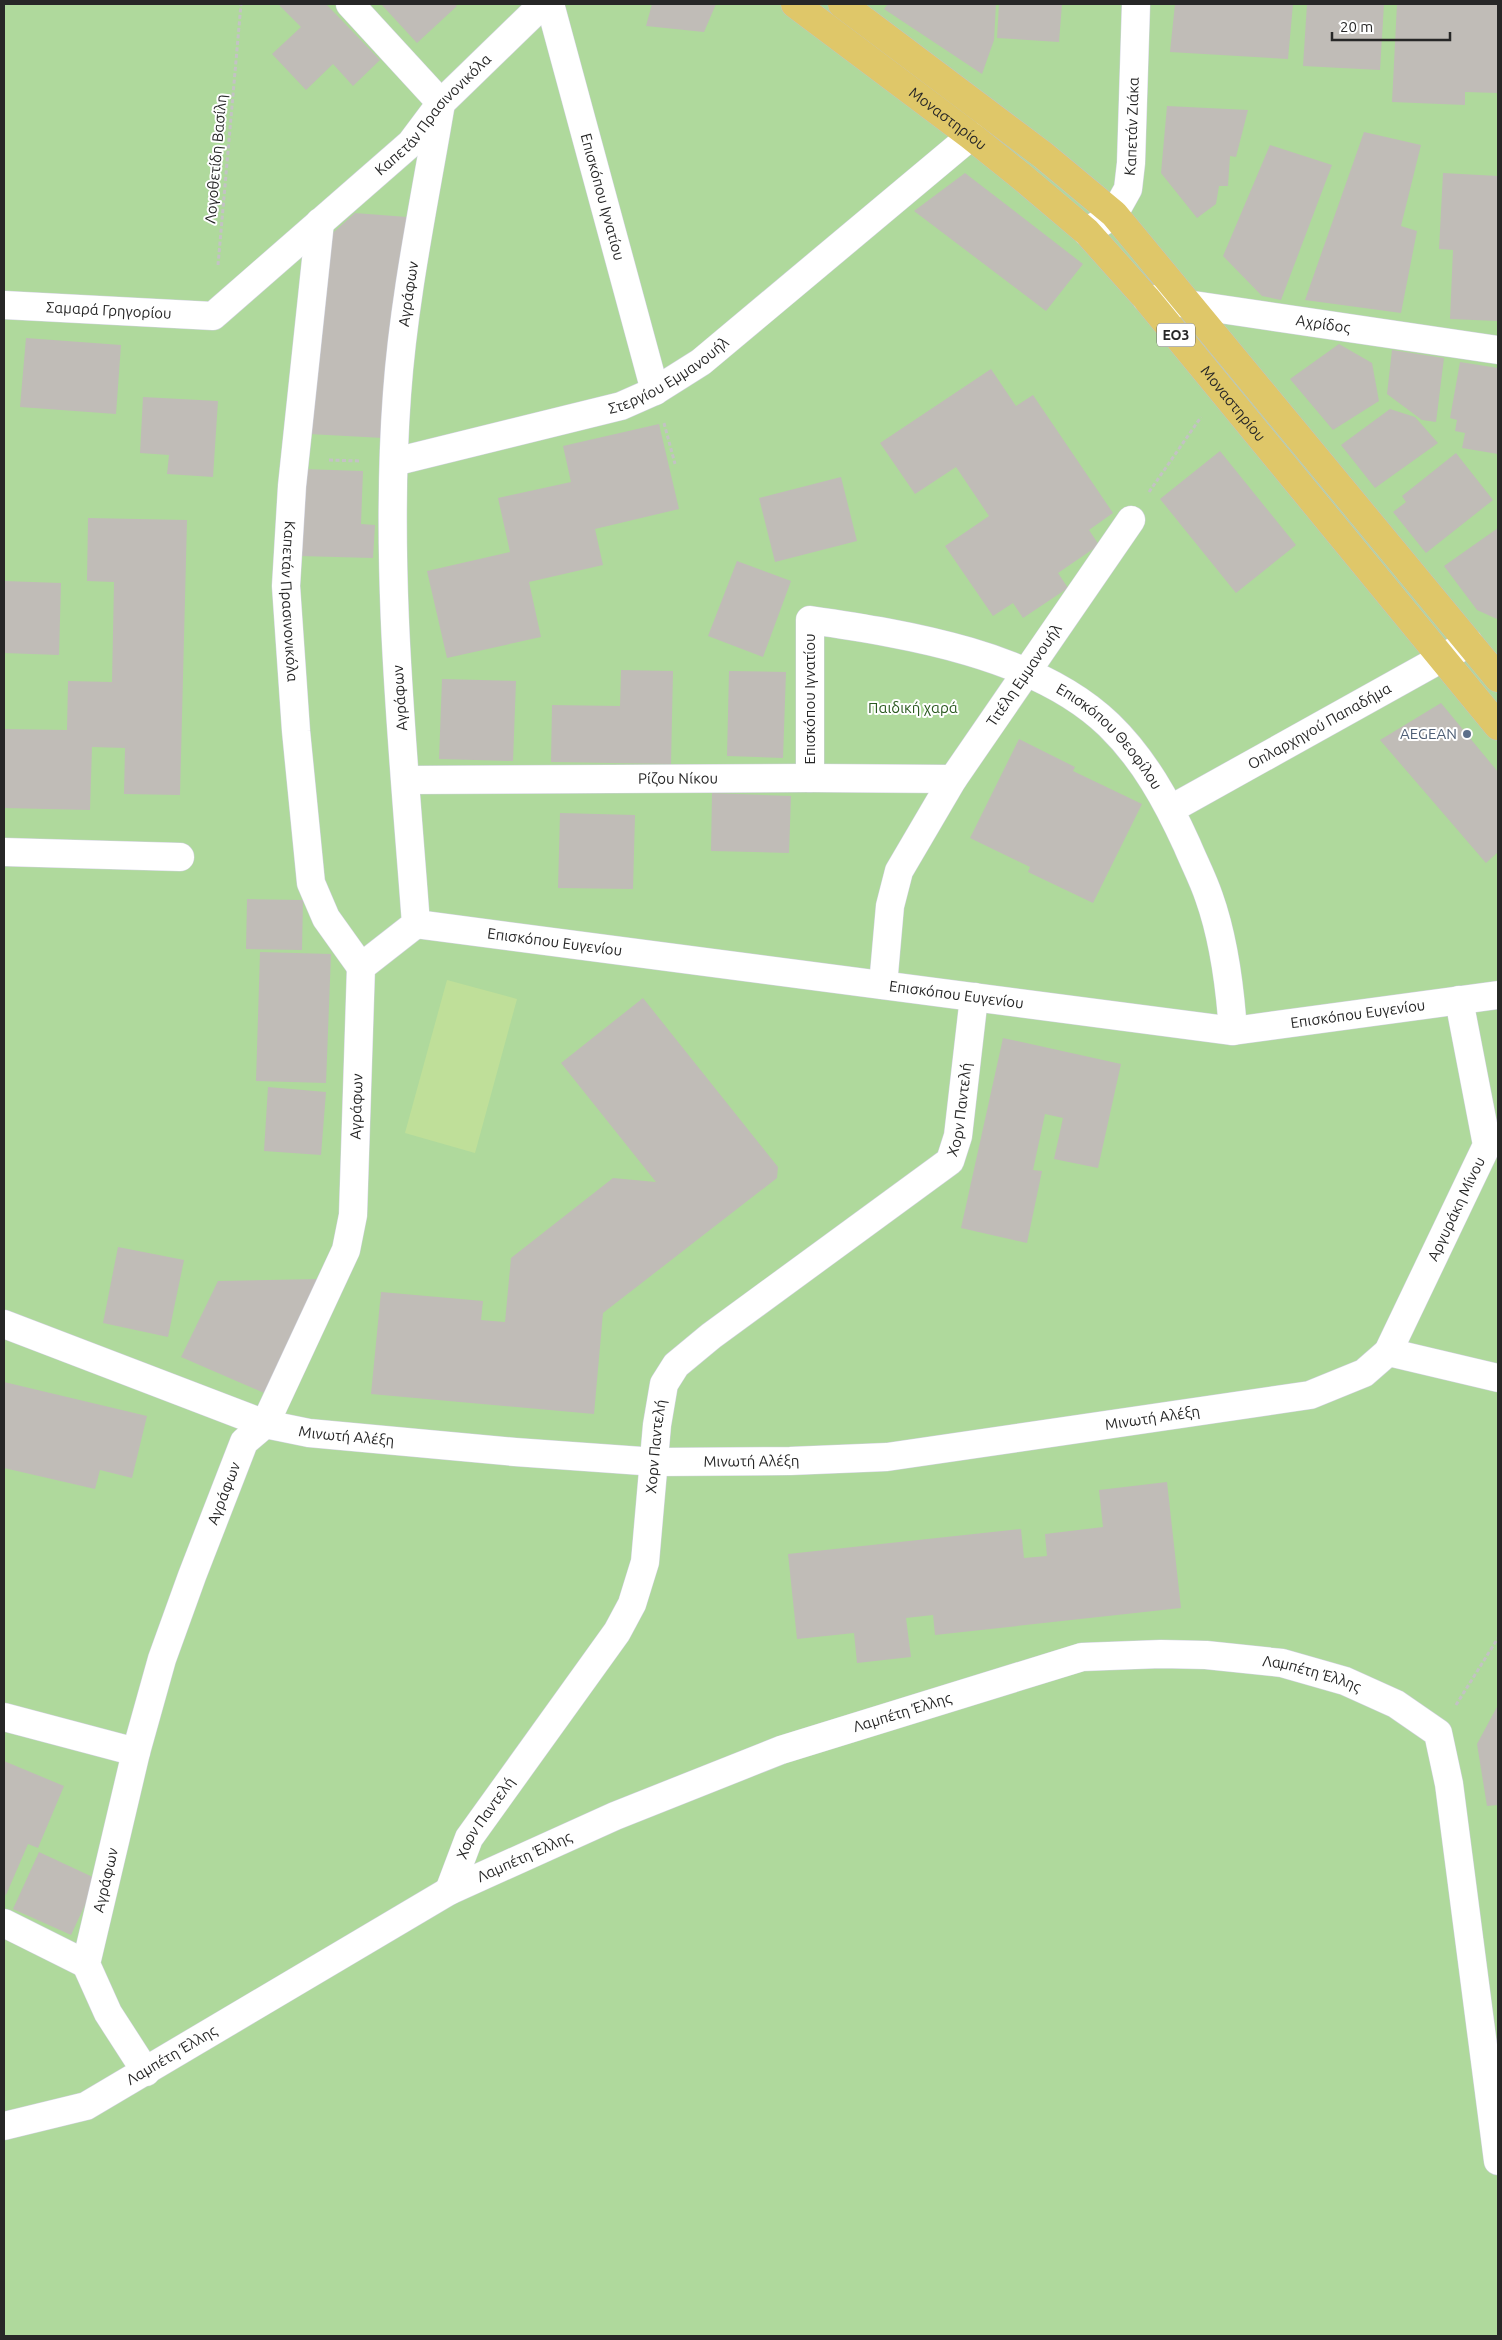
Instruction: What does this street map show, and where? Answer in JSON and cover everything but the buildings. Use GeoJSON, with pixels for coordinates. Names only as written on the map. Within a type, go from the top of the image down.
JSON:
{"type":"FeatureCollection","features":[{"type":"Feature","properties":{"kind":"main road","name":"Μοναστηρίου"},"geometry":{"type":"LineString","coordinates":[[795,4],[819,14],[1087,232],[1146,298],[1498,726]]}},
{"type":"Feature","properties":{"kind":"main road","name":"Μοναστηρίου"},"geometry":{"type":"LineString","coordinates":[[842,4],[1043,155],[1114,214],[1498,678]]}},
{"type":"Feature","properties":{"kind":"street"},"geometry":{"type":"LineString","coordinates":[[350,4],[441,102]]}},
{"type":"Feature","properties":{"kind":"street","name":"Καπετάν Πρασινονικόλα"},"geometry":{"type":"LineString","coordinates":[[213,316],[411,143],[441,102],[542,4]]}},
{"type":"Feature","properties":{"kind":"street","name":"Επισκόπου Ιγνατίου"},"geometry":{"type":"LineString","coordinates":[[550,4],[655,391]]}},
{"type":"Feature","properties":{"kind":"street","name":"Καπετάν Ζιάκα"},"geometry":{"type":"LineString","coordinates":[[1087,232],[1114,214],[1128,189],[1131,164],[1136,4]]}},
{"type":"Feature","properties":{"kind":"street","name":"Αγράφων"},"geometry":{"type":"LineString","coordinates":[[416,924],[395,618],[393,554],[394,462],[397,393],[408,299],[441,102]]}},
{"type":"Feature","properties":{"kind":"street","name":"Στεργίου Εμμανουήλ"},"geometry":{"type":"LineString","coordinates":[[394,462],[621,406],[655,391],[701,362],[971,136]]}},
{"type":"Feature","properties":{"kind":"street","name":"Καπετάν Πρασινονικόλα"},"geometry":{"type":"LineString","coordinates":[[320,222],[296,459],[286,586],[296,730],[311,883],[326,918],[362,967]]}},
{"type":"Feature","properties":{"kind":"street","name":"Αχρίδος"},"geometry":{"type":"LineString","coordinates":[[1146,298],[1498,350]]}},
{"type":"Feature","properties":{"kind":"street","name":"Σαμαρά Γρηγορίου"},"geometry":{"type":"LineString","coordinates":[[4,306],[213,316]]}},
{"type":"Feature","properties":{"kind":"street","name":"Τιτέλη Εμμανουήλ"},"geometry":{"type":"LineString","coordinates":[[883,985],[890,906],[899,871],[953,779],[1131,520]]}},
{"type":"Feature","properties":{"kind":"street","name":"Επισκόπου Ιγνατίου"},"geometry":{"type":"LineString","coordinates":[[810,620],[810,778]]}},
{"type":"Feature","properties":{"kind":"street","name":"Επισκόπου Θεοφίλου"},"geometry":{"type":"LineString","coordinates":[[810,620],[938,642],[1026,672],[1071,695],[1109,724],[1142,761],[1171,809],[1209,897],[1219,931],[1231,1004],[1232,1031]]}},
{"type":"Feature","properties":{"kind":"street","name":"Οπλαρχηγού Παπαδήμα"},"geometry":{"type":"LineString","coordinates":[[1171,809],[1469,643]]}},
{"type":"Feature","properties":{"kind":"street","name":"Ρίζου Νίκου"},"geometry":{"type":"LineString","coordinates":[[406,780],[953,779]]}},
{"type":"Feature","properties":{"kind":"street"},"geometry":{"type":"LineString","coordinates":[[4,852],[180,857]]}},
{"type":"Feature","properties":{"kind":"street"},"geometry":{"type":"LineString","coordinates":[[362,967],[416,924]]}},
{"type":"Feature","properties":{"kind":"street","name":"Επισκόπου Ευγενίου"},"geometry":{"type":"LineString","coordinates":[[416,924],[1232,1031],[1498,995]]}},
{"type":"Feature","properties":{"kind":"street","name":"Αγράφων"},"geometry":{"type":"LineString","coordinates":[[86,1964],[136,1752],[162,1659],[192,1576],[244,1442],[265,1424],[346,1250],[351,1224],[355,1171],[362,967]]}},
{"type":"Feature","properties":{"kind":"street","name":"Χορν Παντελή"},"geometry":{"type":"LineString","coordinates":[[449,1891],[469,1838],[617,1632],[632,1604],[645,1562],[656,1462],[658,1425],[664,1384],[676,1365],[712,1336],[950,1161],[958,1136],[974,997]]}},
{"type":"Feature","properties":{"kind":"street","name":"Αργυράκη Μίνου"},"geometry":{"type":"LineString","coordinates":[[1388,1352],[1487,1145],[1459,1000]]}},
{"type":"Feature","properties":{"kind":"street","name":"Μινωτή Αλέξη"},"geometry":{"type":"LineString","coordinates":[[4,1324],[265,1424],[309,1432],[348,1436],[515,1452],[656,1462],[790,1461],[887,1457],[1174,1416],[1310,1395],[1364,1372],[1388,1352]]}},
{"type":"Feature","properties":{"kind":"street"},"geometry":{"type":"LineString","coordinates":[[1388,1352],[1498,1378]]}},
{"type":"Feature","properties":{"kind":"street","name":"Λαμπέτη Έλλης"},"geometry":{"type":"LineString","coordinates":[[4,2126],[86,2106],[449,1891],[615,1816],[781,1750],[1082,1657],[1197,1654],[1282,1663],[1345,1681],[1396,1704],[1438,1733]]}},
{"type":"Feature","properties":{"kind":"street"},"geometry":{"type":"LineString","coordinates":[[4,1717],[136,1752]]}},
{"type":"Feature","properties":{"kind":"street"},"geometry":{"type":"LineString","coordinates":[[1438,1733],[1449,1784],[1498,2161]]}},
{"type":"Feature","properties":{"kind":"street"},"geometry":{"type":"LineString","coordinates":[[4,1922],[86,1964],[108,2013],[146,2072]]}},
{"type":"Feature","properties":{"kind":"path","name":"Λογοθετίδη Βασίλη"},"geometry":{"type":"LineString","coordinates":[[213,316],[241,4]]}},
{"type":"Feature","properties":{"kind":"path"},"geometry":{"type":"LineString","coordinates":[[1131,520],[1220,390]]}},
{"type":"Feature","properties":{"kind":"path"},"geometry":{"type":"LineString","coordinates":[[655,391],[675,464]]}},
{"type":"Feature","properties":{"kind":"path"},"geometry":{"type":"LineString","coordinates":[[296,459],[394,462]]}},
{"type":"Feature","properties":{"kind":"path"},"geometry":{"type":"LineString","coordinates":[[1438,1733],[1498,1638]]}},
{"type":"Feature","properties":{"kind":"green space","name":"Παιδική χαρά"},"geometry":{"type":"Polygon","coordinates":[[[4,4],[1498,4],[1498,2336],[4,2336],[4,4]]]}},
{"type":"Feature","properties":{"kind":"green space"},"geometry":{"type":"Polygon","coordinates":[[[447,980],[517,999],[475,1153],[405,1133],[447,980]]]}},
{"type":"Feature","properties":{"kind":"place","name":"AEGEAN"},"geometry":{"type":"Point","coordinates":[1467,734]}}]}
